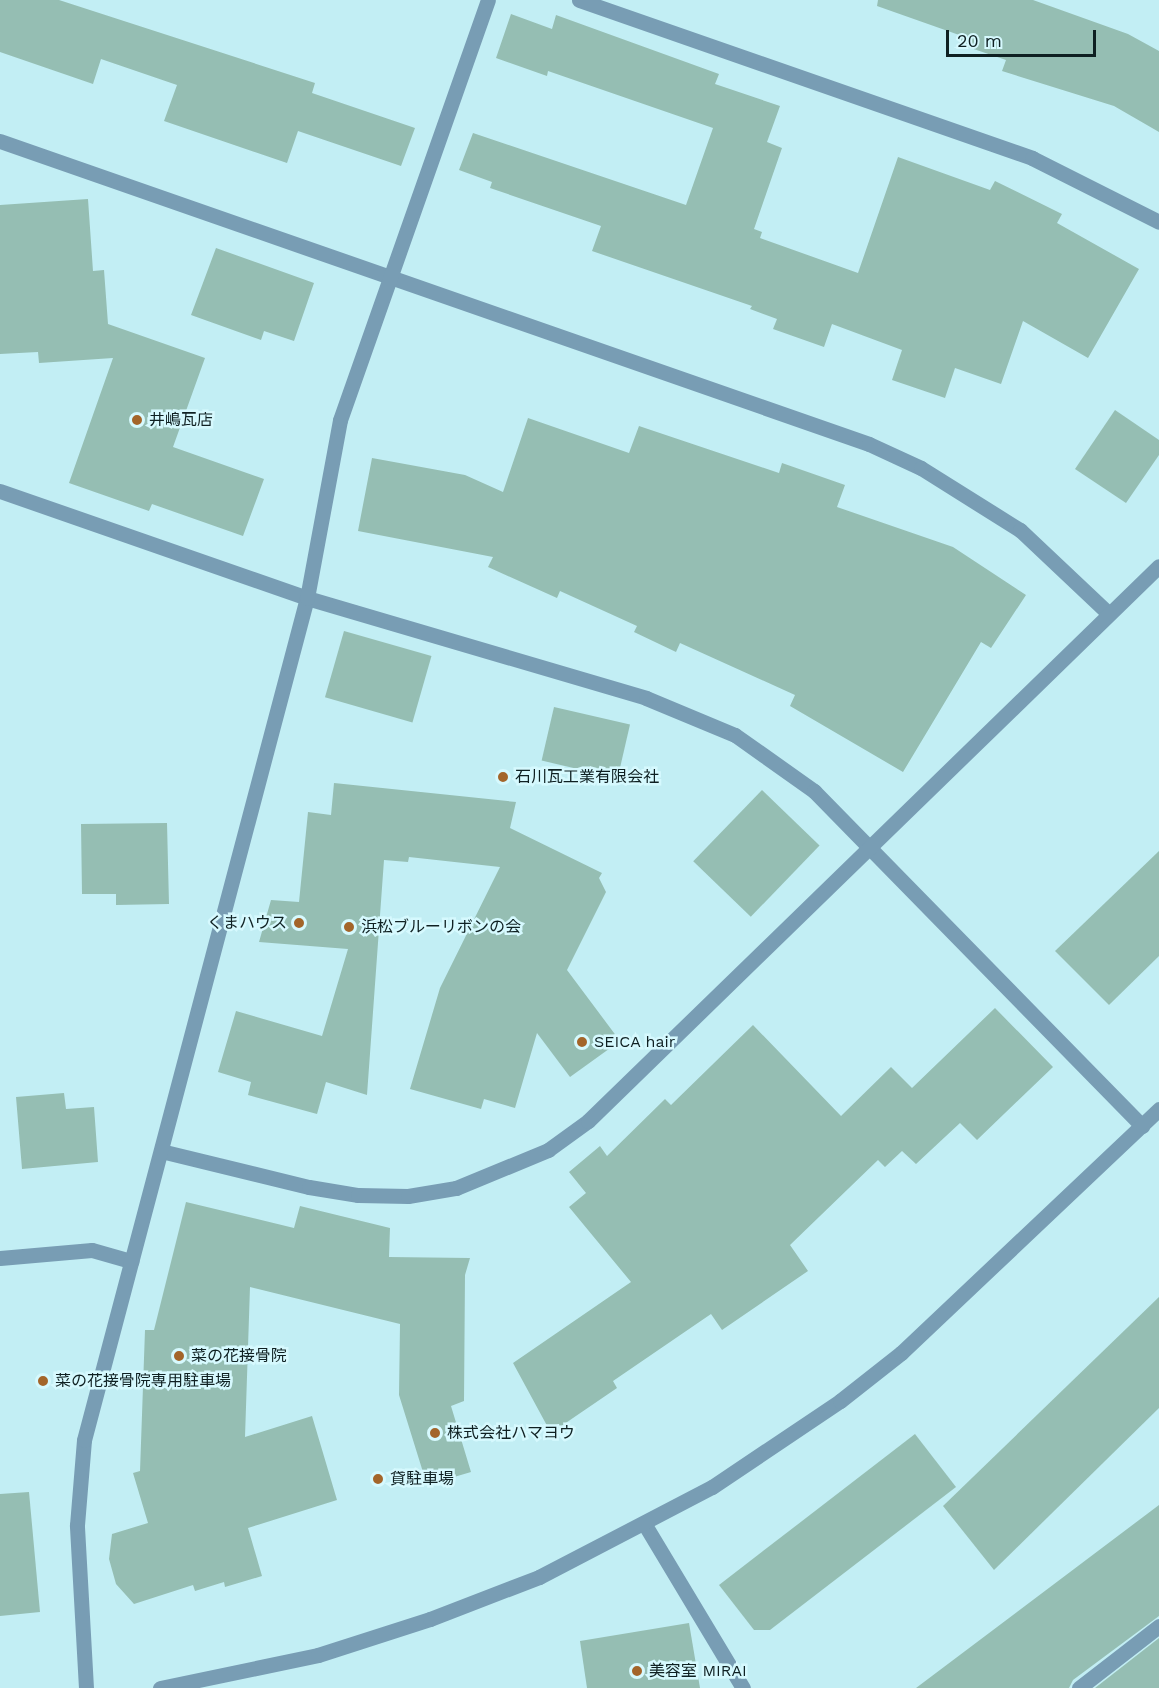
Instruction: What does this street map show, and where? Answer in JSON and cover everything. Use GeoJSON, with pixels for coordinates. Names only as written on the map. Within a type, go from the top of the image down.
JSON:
{"type":"FeatureCollection","features":[{"type":"Feature","properties":{"kind":"street"},"geometry":{"type":"LineString","coordinates":[[86,1688],[77,1482],[131,1261],[307,598],[340,420],[488,0]]}},
{"type":"Feature","properties":{"kind":"street"},"geometry":{"type":"LineString","coordinates":[[579,0],[1032,158],[1159,222]]}},
{"type":"Feature","properties":{"kind":"street"},"geometry":{"type":"LineString","coordinates":[[0,141],[814,424],[921,468],[1020,530],[1109,614]]}},
{"type":"Feature","properties":{"kind":"street"},"geometry":{"type":"LineString","coordinates":[[0,490],[307,598],[692,714],[776,760],[870,848],[1142,1126]]}},
{"type":"Feature","properties":{"kind":"street"},"geometry":{"type":"LineString","coordinates":[[161,1151],[358,1195],[408,1196],[456,1188],[504,1172],[548,1150],[588,1121],[1159,566]]}},
{"type":"Feature","properties":{"kind":"street"},"geometry":{"type":"LineString","coordinates":[[160,1688],[318,1655],[423,1622],[539,1576],[645,1525],[777,1445],[901,1353],[1159,1109]]}},
{"type":"Feature","properties":{"kind":"street"},"geometry":{"type":"LineString","coordinates":[[0,1258],[92,1250],[131,1261]]}},
{"type":"Feature","properties":{"kind":"street"},"geometry":{"type":"LineString","coordinates":[[645,1525],[743,1688]]}},
{"type":"Feature","properties":{"kind":"street"},"geometry":{"type":"LineString","coordinates":[[1079,1688],[1159,1626]]}},
{"type":"Feature","properties":{"kind":"building"},"geometry":{"type":"Polygon","coordinates":[[[0,0],[59,0],[315,83],[312,93],[415,128],[401,166],[298,131],[287,163],[164,121],[177,85],[101,59],[93,84],[0,52],[0,0]]]}},
{"type":"Feature","properties":{"kind":"building"},"geometry":{"type":"Polygon","coordinates":[[[878,0],[1033,0],[1128,34],[1159,51],[1159,132],[1114,106],[1002,71],[1006,60],[959,44],[962,36],[877,6],[878,0]]]}},
{"type":"Feature","properties":{"kind":"building"},"geometry":{"type":"Polygon","coordinates":[[[511,14],[552,29],[556,15],[719,74],[715,84],[780,106],[767,142],[782,148],[754,229],[762,232],[760,238],[858,273],[898,157],[990,190],[995,181],[1062,214],[1057,223],[1139,269],[1088,358],[1023,321],[1001,384],[955,368],[945,398],[892,380],[902,350],[832,324],[824,347],[773,329],[777,319],[750,309],[752,306],[592,251],[601,226],[490,188],[492,182],[459,170],[473,133],[686,205],[713,128],[548,71],[547,76],[496,58],[511,14]]]}},
{"type":"Feature","properties":{"kind":"building"},"geometry":{"type":"Polygon","coordinates":[[[88,199],[93,271],[104,270],[108,324],[205,358],[173,447],[264,479],[243,536],[152,504],[149,511],[69,483],[113,358],[39,363],[38,352],[0,354],[0,205],[88,199]]]}},
{"type":"Feature","properties":{"kind":"building"},"geometry":{"type":"Polygon","coordinates":[[[216,248],[314,283],[294,341],[264,331],[261,340],[191,315],[216,248]]]}},
{"type":"Feature","properties":{"kind":"building"},"geometry":{"type":"Polygon","coordinates":[[[1115,410],[1159,440],[1159,455],[1126,503],[1075,469],[1115,410]]]}},
{"type":"Feature","properties":{"kind":"building"},"geometry":{"type":"Polygon","coordinates":[[[528,418],[629,453],[639,426],[779,473],[782,463],[845,485],[837,507],[953,547],[1026,595],[991,648],[981,642],[903,772],[790,706],[795,695],[680,643],[676,652],[634,632],[637,626],[560,591],[557,598],[488,567],[493,557],[358,531],[372,458],[465,475],[503,492],[528,418]]]}},
{"type":"Feature","properties":{"kind":"building"},"geometry":{"type":"Polygon","coordinates":[[[344,631],[431,656],[412,722],[325,697],[344,631]]]}},
{"type":"Feature","properties":{"kind":"building"},"geometry":{"type":"Polygon","coordinates":[[[554,707],[630,725],[618,778],[542,761],[554,707]]]}},
{"type":"Feature","properties":{"kind":"building"},"geometry":{"type":"Polygon","coordinates":[[[334,783],[516,802],[510,828],[602,873],[599,878],[606,892],[567,970],[620,1041],[570,1077],[537,1033],[515,1108],[484,1099],[481,1109],[410,1089],[440,988],[500,867],[409,857],[408,862],[384,860],[367,1095],[326,1082],[317,1114],[248,1095],[251,1082],[218,1072],[236,1011],[322,1036],[348,949],[259,942],[271,900],[299,902],[308,812],[331,815],[334,783]]]}},
{"type":"Feature","properties":{"kind":"building"},"geometry":{"type":"Polygon","coordinates":[[[762,790],[820,846],[751,917],[693,861],[762,790]]]}},
{"type":"Feature","properties":{"kind":"building"},"geometry":{"type":"Polygon","coordinates":[[[167,823],[169,904],[116,905],[116,894],[82,894],[81,824],[167,823]]]}},
{"type":"Feature","properties":{"kind":"building"},"geometry":{"type":"Polygon","coordinates":[[[1159,851],[1159,956],[1109,1005],[1055,951],[1159,851]]]}},
{"type":"Feature","properties":{"kind":"building"},"geometry":{"type":"Polygon","coordinates":[[[995,1008],[1053,1067],[977,1140],[960,1123],[916,1164],[902,1151],[885,1167],[878,1160],[790,1245],[808,1271],[722,1330],[711,1314],[613,1381],[617,1388],[551,1433],[513,1363],[631,1282],[569,1207],[586,1193],[569,1172],[600,1146],[607,1156],[665,1099],[671,1105],[753,1025],[841,1116],[891,1067],[912,1088],[995,1008]]]}},
{"type":"Feature","properties":{"kind":"building"},"geometry":{"type":"Polygon","coordinates":[[[64,1093],[66,1109],[94,1107],[98,1162],[22,1169],[16,1097],[64,1093]]]}},
{"type":"Feature","properties":{"kind":"building"},"geometry":{"type":"Polygon","coordinates":[[[186,1202],[294,1228],[300,1206],[390,1228],[389,1257],[470,1258],[465,1275],[464,1401],[451,1406],[471,1472],[427,1485],[399,1395],[400,1324],[250,1287],[245,1437],[312,1416],[337,1500],[248,1528],[262,1576],[225,1587],[224,1582],[195,1591],[193,1585],[134,1604],[116,1584],[109,1559],[112,1534],[148,1523],[133,1473],[140,1471],[145,1330],[154,1330],[186,1202]]]}},
{"type":"Feature","properties":{"kind":"building"},"geometry":{"type":"Polygon","coordinates":[[[1159,1297],[1159,1408],[994,1570],[943,1506],[1159,1297]]]}},
{"type":"Feature","properties":{"kind":"building"},"geometry":{"type":"Polygon","coordinates":[[[915,1434],[956,1487],[770,1630],[754,1630],[719,1585],[915,1434]]]}},
{"type":"Feature","properties":{"kind":"building"},"geometry":{"type":"Polygon","coordinates":[[[29,1492],[40,1612],[0,1616],[0,1494],[29,1492]]]}},
{"type":"Feature","properties":{"kind":"building"},"geometry":{"type":"Polygon","coordinates":[[[1159,1505],[1159,1616],[1073,1680],[1069,1688],[916,1688],[1159,1505]]]}},
{"type":"Feature","properties":{"kind":"building"},"geometry":{"type":"Polygon","coordinates":[[[689,1623],[700,1688],[587,1688],[580,1641],[689,1623]]]}},
{"type":"Feature","properties":{"kind":"building"},"geometry":{"type":"Polygon","coordinates":[[[1159,1638],[1159,1688],[1095,1688],[1159,1638]]]}},
{"type":"Feature","properties":{"kind":"place","name":"井嶋瓦店"},"geometry":{"type":"Point","coordinates":[137,420]}},
{"type":"Feature","properties":{"kind":"place","name":"石川瓦工業有限会社"},"geometry":{"type":"Point","coordinates":[503,777]}},
{"type":"Feature","properties":{"kind":"place","name":"くまハウス"},"geometry":{"type":"Point","coordinates":[299,923]}},
{"type":"Feature","properties":{"kind":"place","name":"浜松ブルーリボンの会"},"geometry":{"type":"Point","coordinates":[349,927]}},
{"type":"Feature","properties":{"kind":"place","name":"SEICA hair"},"geometry":{"type":"Point","coordinates":[582,1042]}},
{"type":"Feature","properties":{"kind":"place","name":"菜の花接骨院"},"geometry":{"type":"Point","coordinates":[179,1356]}},
{"type":"Feature","properties":{"kind":"place","name":"菜の花接骨院専用駐車場"},"geometry":{"type":"Point","coordinates":[43,1381]}},
{"type":"Feature","properties":{"kind":"place","name":"株式会社ハマヨウ"},"geometry":{"type":"Point","coordinates":[435,1433]}},
{"type":"Feature","properties":{"kind":"place","name":"貸駐車場"},"geometry":{"type":"Point","coordinates":[378,1479]}},
{"type":"Feature","properties":{"kind":"place","name":"美容室 MIRAI"},"geometry":{"type":"Point","coordinates":[637,1671]}}]}
